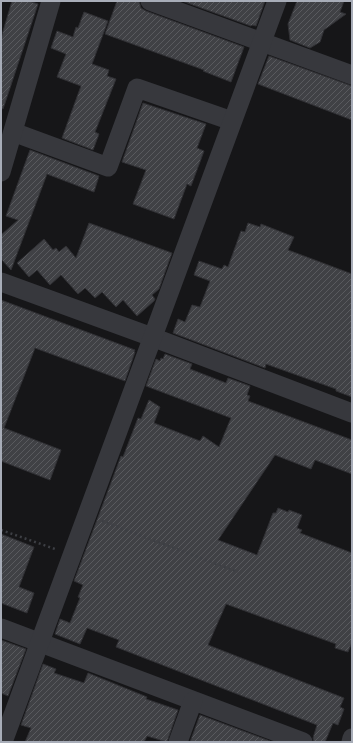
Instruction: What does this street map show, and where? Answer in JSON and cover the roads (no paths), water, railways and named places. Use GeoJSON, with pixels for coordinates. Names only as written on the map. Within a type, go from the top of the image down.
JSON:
{"type":"FeatureCollection","features":[{"type":"Feature","properties":{"kind":"street"},"geometry":{"type":"LineString","coordinates":[[1,172],[51,1]]}},
{"type":"Feature","properties":{"kind":"street"},"geometry":{"type":"LineString","coordinates":[[150,1],[352,75]]}},
{"type":"Feature","properties":{"kind":"street"},"geometry":{"type":"LineString","coordinates":[[3,742],[277,1]]}},
{"type":"Feature","properties":{"kind":"street"},"geometry":{"type":"LineString","coordinates":[[13,132],[108,167],[137,88],[232,121]]}},
{"type":"Feature","properties":{"kind":"street"},"geometry":{"type":"LineString","coordinates":[[1,282],[152,337],[352,413]]}},
{"type":"Feature","properties":{"kind":"street"},"geometry":{"type":"LineString","coordinates":[[1,628],[303,742]]}},
{"type":"Feature","properties":{"kind":"street"},"geometry":{"type":"LineString","coordinates":[[178,742],[193,701]]}},
{"type":"Feature","properties":{"kind":"street"},"geometry":{"type":"LineString","coordinates":[[351,742],[352,738]]}}]}
